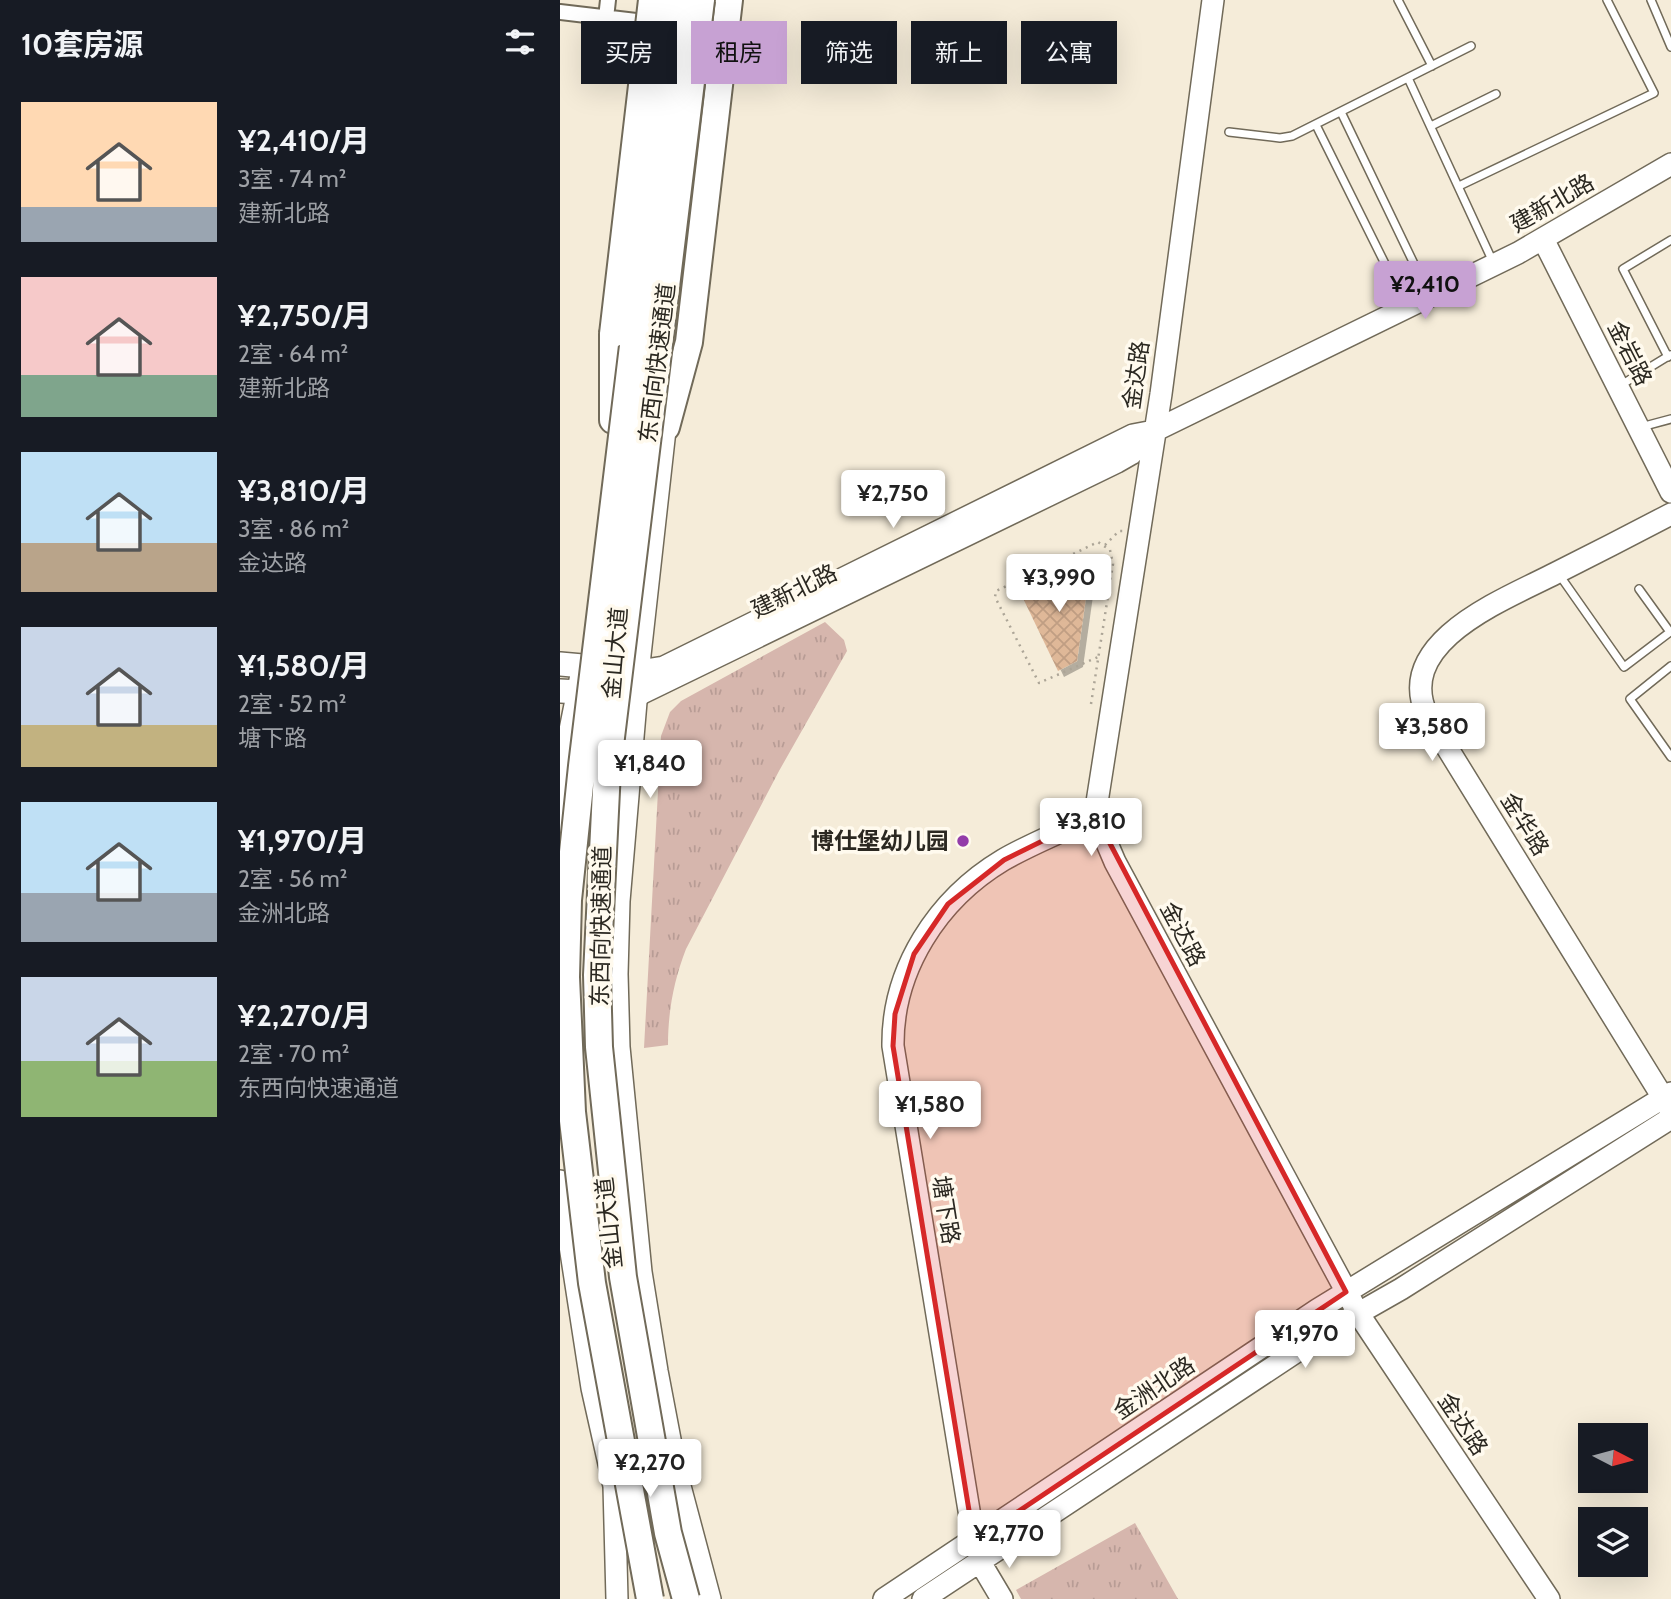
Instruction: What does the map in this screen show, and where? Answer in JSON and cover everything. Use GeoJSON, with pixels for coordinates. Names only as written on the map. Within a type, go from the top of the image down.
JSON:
{"type":"FeatureCollection","features":[{"type":"Feature","properties":{"kind":"highway"},"geometry":{"type":"LineString","coordinates":[[613,421],[613,334],[652,0]]}},
{"type":"Feature","properties":{"kind":"highway","name":"东西向快速通道"},"geometry":{"type":"LineString","coordinates":[[650,1599],[592,1283],[572,1112],[566,976],[568,900],[582,766],[673,0]]}},
{"type":"Feature","properties":{"kind":"highway","name":"东西向快速通道"},"geometry":{"type":"LineString","coordinates":[[685,1599],[668,1533],[623,1277],[600,1060],[597,975],[607,770],[701,0]]}},
{"type":"Feature","properties":{"kind":"highway"},"geometry":{"type":"LineString","coordinates":[[666,427],[689,342],[729,0]]}},
{"type":"Feature","properties":{"kind":"main road","name":"金山大道"},"geometry":{"type":"LineString","coordinates":[[669,21],[673,0]]}},
{"type":"Feature","properties":{"kind":"main road","name":"金山大道"},"geometry":{"type":"LineString","coordinates":[[710,1599],[677,1471],[641,1272],[619,1047],[617,974],[620,901],[639,671],[666,427],[671,339],[712,0]]}},
{"type":"Feature","properties":{"kind":"main road","name":"金达路"},"geometry":{"type":"LineString","coordinates":[[1213,0],[1154,431],[1095,815],[1115,862],[1358,1313],[1549,1599]]}},
{"type":"Feature","properties":{"kind":"main road","name":"金山大道"},"geometry":{"type":"LineString","coordinates":[[560,822],[568,740],[571,665],[613,421],[631,335],[661,84]]}},
{"type":"Feature","properties":{"kind":"main road","name":"建新北路"},"geometry":{"type":"LineString","coordinates":[[639,671],[664,667],[1133,435],[1154,431],[1407,307],[1543,239],[1671,164]]}},
{"type":"Feature","properties":{"kind":"main road","name":"金岩路"},"geometry":{"type":"LineString","coordinates":[[1543,239],[1671,492]]}},
{"type":"Feature","properties":{"kind":"main road","name":"建新北路"},"geometry":{"type":"LineString","coordinates":[[638,695],[1117,462],[1131,454],[1154,431]]}},
{"type":"Feature","properties":{"kind":"main road","name":"金华路"},"geometry":{"type":"LineString","coordinates":[[1669,1105],[1421,702],[1421,677],[1435,650],[1471,617],[1671,514]]}},
{"type":"Feature","properties":{"kind":"main road"},"geometry":{"type":"LineString","coordinates":[[571,665],[639,671]]}},
{"type":"Feature","properties":{"kind":"main road"},"geometry":{"type":"LineString","coordinates":[[569,692],[638,695]]}},
{"type":"Feature","properties":{"kind":"main road","name":"塘下路"},"geometry":{"type":"LineString","coordinates":[[1002,1599],[977,1551],[893,1046],[895,1014],[915,954],[948,904],[1004,860],[1095,815]]}},
{"type":"Feature","properties":{"kind":"main road","name":"金洲北路"},"geometry":{"type":"LineString","coordinates":[[923,1599],[977,1551],[1346,1292],[1669,1105]]}},
{"type":"Feature","properties":{"kind":"main road","name":"金洲北路"},"geometry":{"type":"LineString","coordinates":[[884,1599],[977,1551],[1358,1313],[1669,1105]]}},
{"type":"Feature","properties":{"kind":"main road","name":"金山大道"},"geometry":{"type":"LineString","coordinates":[[560,1181],[590,1375],[614,1486],[617,1599]]}},
{"type":"Feature","properties":{"kind":"main road"},"geometry":{"type":"LineString","coordinates":[[614,1486],[677,1471]]}},
{"type":"Feature","properties":{"kind":"street"},"geometry":{"type":"LineString","coordinates":[[606,18],[608,0]]}},
{"type":"Feature","properties":{"kind":"street"},"geometry":{"type":"LineString","coordinates":[[560,12],[633,21]]}},
{"type":"Feature","properties":{"kind":"lane"},"geometry":{"type":"LineString","coordinates":[[1398,0],[1432,66]]}},
{"type":"Feature","properties":{"kind":"lane"},"geometry":{"type":"LineString","coordinates":[[1459,186],[1654,93],[1607,0]]}},
{"type":"Feature","properties":{"kind":"lane"},"geometry":{"type":"LineString","coordinates":[[1651,0],[1671,47]]}},
{"type":"Feature","properties":{"kind":"lane"},"geometry":{"type":"LineString","coordinates":[[1229,132],[1286,137],[1316,125],[1471,46]]}},
{"type":"Feature","properties":{"kind":"lane"},"geometry":{"type":"LineString","coordinates":[[1408,78],[1494,264]]}},
{"type":"Feature","properties":{"kind":"lane"},"geometry":{"type":"LineString","coordinates":[[1430,126],[1496,94]]}},
{"type":"Feature","properties":{"kind":"lane"},"geometry":{"type":"LineString","coordinates":[[1340,112],[1429,296]]}},
{"type":"Feature","properties":{"kind":"lane"},"geometry":{"type":"LineString","coordinates":[[1316,125],[1407,307]]}},
{"type":"Feature","properties":{"kind":"lane"},"geometry":{"type":"LineString","coordinates":[[1618,387],[1669,356],[1623,269],[1671,240]]}},
{"type":"Feature","properties":{"kind":"lane"},"geometry":{"type":"LineString","coordinates":[[1638,427],[1671,419]]}},
{"type":"Feature","properties":{"kind":"lane"},"geometry":{"type":"LineString","coordinates":[[1558,572],[1624,667],[1670,632],[1639,589]]}},
{"type":"Feature","properties":{"kind":"lane"},"geometry":{"type":"LineString","coordinates":[[1671,666],[1630,699],[1671,757]]}},
{"type":"Feature","properties":{"kind":"path"},"geometry":{"type":"LineString","coordinates":[[1105,545],[1119,531],[1139,532]]}},
{"type":"Feature","properties":{"kind":"path"},"geometry":{"type":"LineString","coordinates":[[1091,704],[1112,564],[1113,554],[1098,542],[996,591],[995,597],[1039,683],[1098,657]]}},
{"type":"Feature","properties":{"kind":"highlighted area"},"geometry":{"type":"Polygon","coordinates":[[[1095,815],[1346,1292],[974,1541],[893,1046],[895,1014],[914,954],[948,904],[1004,860],[1095,815]]]}},
{"type":"Feature","properties":{"kind":"green space"},"geometry":{"type":"Polygon","coordinates":[[[825,622],[844,640],[847,651],[779,771],[686,949],[672,996],[668,1045],[644,1048],[661,736],[670,712],[681,701],[825,622]]]}},
{"type":"Feature","properties":{"kind":"green space"},"geometry":{"type":"Polygon","coordinates":[[[1135,1523],[1178,1599],[1021,1599],[1016,1590],[1135,1523]]]}},
{"type":"Feature","properties":{"kind":"building"},"geometry":{"type":"Polygon","coordinates":[[[1075,568],[1088,583],[1077,661],[1058,671],[1020,592],[1075,568]]]}},
{"type":"Feature","properties":{"kind":"place","name":"博仕堡幼儿园"},"geometry":{"type":"Point","coordinates":[963,841]}}]}
